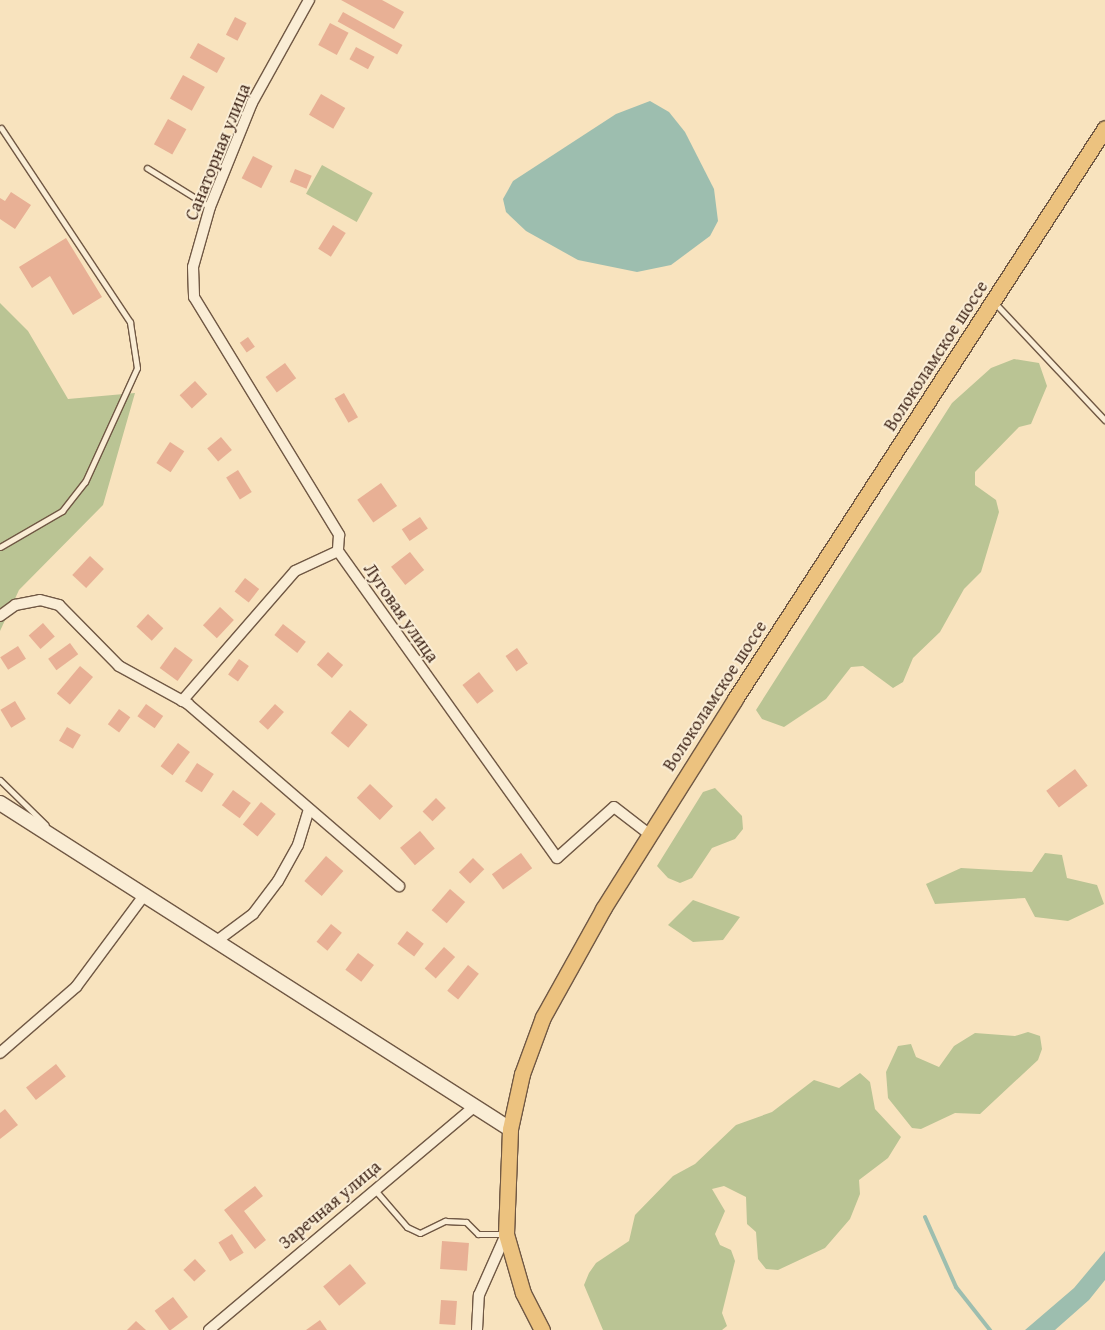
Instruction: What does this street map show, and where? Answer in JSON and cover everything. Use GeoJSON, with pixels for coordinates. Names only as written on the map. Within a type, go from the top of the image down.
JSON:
{"type":"FeatureCollection","features":[{"type":"Feature","properties":{"kind":"main road","name":"Волоколамское шоссе"},"geometry":{"type":"LineString","coordinates":[[542,1330],[524,1293],[506,1234],[510,1129],[522,1074],[543,1017],[650,834],[1105,128]]}},
{"type":"Feature","properties":{"kind":"main road"},"geometry":{"type":"LineString","coordinates":[[0,803],[218,940],[510,1129]]}},
{"type":"Feature","properties":{"kind":"street","name":"Санаторная улица"},"geometry":{"type":"LineString","coordinates":[[193,267],[210,207],[252,103],[309,0]]}},
{"type":"Feature","properties":{"kind":"street","name":"Луговая улица"},"geometry":{"type":"LineString","coordinates":[[193,267],[194,297],[205,319],[339,535],[338,551],[557,858],[614,807],[650,834]]}},
{"type":"Feature","properties":{"kind":"street"},"geometry":{"type":"LineString","coordinates":[[182,700],[295,571],[338,551]]}},
{"type":"Feature","properties":{"kind":"street"},"geometry":{"type":"LineString","coordinates":[[0,616],[16,605],[40,600],[59,605],[120,666],[182,700],[399,886]]}},
{"type":"Feature","properties":{"kind":"street"},"geometry":{"type":"LineString","coordinates":[[218,940],[253,914],[278,881],[298,845],[309,810]]}},
{"type":"Feature","properties":{"kind":"street"},"geometry":{"type":"LineString","coordinates":[[0,1053],[76,987],[145,894]]}},
{"type":"Feature","properties":{"kind":"street","name":"Заречная улица"},"geometry":{"type":"LineString","coordinates":[[209,1330],[474,1106]]}},
{"type":"Feature","properties":{"kind":"street"},"geometry":{"type":"LineString","coordinates":[[477,1330],[478,1295],[506,1234]]}},
{"type":"Feature","properties":{"kind":"lane"},"geometry":{"type":"LineString","coordinates":[[0,547],[62,511],[86,482],[137,368],[130,322],[2,128]]}},
{"type":"Feature","properties":{"kind":"lane"},"geometry":{"type":"LineString","coordinates":[[146,168],[210,207]]}},
{"type":"Feature","properties":{"kind":"lane"},"geometry":{"type":"LineString","coordinates":[[994,302],[1105,420]]}},
{"type":"Feature","properties":{"kind":"lane"},"geometry":{"type":"LineString","coordinates":[[0,780],[62,842]]}},
{"type":"Feature","properties":{"kind":"lane"},"geometry":{"type":"LineString","coordinates":[[374,1189],[407,1226],[420,1233],[446,1220],[466,1222],[478,1234],[506,1234]]}},
{"type":"Feature","properties":{"kind":"green space"},"geometry":{"type":"Polygon","coordinates":[[[322,165],[373,193],[357,222],[306,194],[322,165]]]}},
{"type":"Feature","properties":{"kind":"green space"},"geometry":{"type":"Polygon","coordinates":[[[0,303],[28,331],[68,399],[135,393],[103,505],[19,590],[0,631],[0,303]]]}},
{"type":"Feature","properties":{"kind":"green space"},"geometry":{"type":"Polygon","coordinates":[[[1014,359],[1039,363],[1047,386],[1031,424],[1019,427],[975,472],[975,485],[996,500],[999,512],[981,572],[964,589],[940,632],[913,658],[903,682],[893,688],[863,666],[851,667],[826,699],[784,727],[762,719],[756,710],[952,403],[991,368],[1014,359]]]}},
{"type":"Feature","properties":{"kind":"green space"},"geometry":{"type":"Polygon","coordinates":[[[715,788],[742,816],[743,829],[735,839],[712,848],[692,878],[680,883],[668,878],[657,866],[703,792],[715,788]]]}},
{"type":"Feature","properties":{"kind":"green space"},"geometry":{"type":"Polygon","coordinates":[[[1045,853],[1062,855],[1067,878],[1097,885],[1104,904],[1068,921],[1035,917],[1025,898],[935,904],[926,884],[961,868],[1032,872],[1045,853]]]}},
{"type":"Feature","properties":{"kind":"green space"},"geometry":{"type":"Polygon","coordinates":[[[693,900],[740,917],[723,940],[693,942],[668,925],[693,900]]]}},
{"type":"Feature","properties":{"kind":"green space"},"geometry":{"type":"Polygon","coordinates":[[[1028,1032],[1040,1036],[1042,1049],[1038,1060],[980,1114],[955,1113],[921,1129],[912,1128],[888,1098],[886,1072],[898,1046],[911,1044],[916,1057],[939,1067],[954,1046],[975,1033],[1015,1036],[1028,1032]]]}},
{"type":"Feature","properties":{"kind":"green space"},"geometry":{"type":"Polygon","coordinates":[[[860,1073],[870,1082],[875,1109],[901,1137],[888,1158],[859,1180],[860,1194],[850,1219],[825,1248],[778,1270],[766,1269],[758,1259],[756,1232],[747,1224],[746,1197],[724,1186],[712,1189],[725,1211],[715,1234],[720,1245],[731,1250],[735,1261],[722,1313],[727,1326],[722,1330],[603,1330],[584,1285],[589,1273],[596,1263],[629,1241],[635,1215],[673,1176],[695,1164],[736,1125],[772,1112],[814,1080],[839,1088],[860,1073]]]}},
{"type":"Feature","properties":{"kind":"shaded area"},"geometry":{"type":"Polygon","coordinates":[[[650,101],[669,112],[685,132],[714,189],[718,221],[710,236],[671,265],[637,272],[578,260],[526,231],[506,212],[503,199],[513,181],[616,114],[650,101]]]}},
{"type":"Feature","properties":{"kind":"shaded area"},"geometry":{"type":"Polygon","coordinates":[[[1105,1251],[1105,1280],[1089,1300],[1055,1330],[1025,1330],[1074,1288],[1105,1251]]]}},
{"type":"Feature","properties":{"kind":"building"},"geometry":{"type":"Polygon","coordinates":[[[341,0],[382,0],[404,12],[394,29],[341,0]]]}},
{"type":"Feature","properties":{"kind":"building"},"geometry":{"type":"Polygon","coordinates":[[[343,12],[402,45],[397,55],[338,22],[343,12]]]}},
{"type":"Feature","properties":{"kind":"building"},"geometry":{"type":"Polygon","coordinates":[[[235,17],[247,23],[238,41],[226,35],[235,17]]]}},
{"type":"Feature","properties":{"kind":"building"},"geometry":{"type":"Polygon","coordinates":[[[330,23],[349,33],[337,55],[318,45],[330,23]]]}},
{"type":"Feature","properties":{"kind":"building"},"geometry":{"type":"Polygon","coordinates":[[[198,43],[225,58],[217,73],[190,58],[198,43]]]}},
{"type":"Feature","properties":{"kind":"building"},"geometry":{"type":"Polygon","coordinates":[[[356,47],[375,57],[368,69],[349,59],[356,47]]]}},
{"type":"Feature","properties":{"kind":"building"},"geometry":{"type":"Polygon","coordinates":[[[183,75],[205,87],[192,111],[170,99],[183,75]]]}},
{"type":"Feature","properties":{"kind":"building"},"geometry":{"type":"Polygon","coordinates":[[[321,94],[345,108],[333,129],[309,115],[321,94]]]}},
{"type":"Feature","properties":{"kind":"building"},"geometry":{"type":"Polygon","coordinates":[[[168,119],[186,129],[172,155],[154,144],[168,119]]]}},
{"type":"Feature","properties":{"kind":"building"},"geometry":{"type":"Polygon","coordinates":[[[253,156],[273,166],[261,188],[242,178],[253,156]]]}},
{"type":"Feature","properties":{"kind":"building"},"geometry":{"type":"Polygon","coordinates":[[[295,169],[312,176],[306,189],[290,182],[295,169]]]}},
{"type":"Feature","properties":{"kind":"building"},"geometry":{"type":"Polygon","coordinates":[[[11,192],[31,205],[15,229],[0,219],[0,198],[5,201],[11,192]]]}},
{"type":"Feature","properties":{"kind":"building"},"geometry":{"type":"Polygon","coordinates":[[[333,225],[346,233],[331,257],[318,249],[333,225]]]}},
{"type":"Feature","properties":{"kind":"building"},"geometry":{"type":"Polygon","coordinates":[[[66,238],[102,297],[73,315],[50,276],[32,288],[19,267],[66,238]]]}},
{"type":"Feature","properties":{"kind":"building"},"geometry":{"type":"Polygon","coordinates":[[[248,337],[255,347],[247,353],[240,343],[248,337]]]}},
{"type":"Feature","properties":{"kind":"building"},"geometry":{"type":"Polygon","coordinates":[[[285,363],[296,378],[277,392],[266,377],[285,363]]]}},
{"type":"Feature","properties":{"kind":"building"},"geometry":{"type":"Polygon","coordinates":[[[195,381],[207,394],[192,408],[180,395],[195,381]]]}},
{"type":"Feature","properties":{"kind":"building"},"geometry":{"type":"Polygon","coordinates":[[[344,393],[358,417],[348,423],[334,398],[344,393]]]}},
{"type":"Feature","properties":{"kind":"building"},"geometry":{"type":"Polygon","coordinates":[[[221,437],[232,450],[218,462],[207,449],[221,437]]]}},
{"type":"Feature","properties":{"kind":"building"},"geometry":{"type":"Polygon","coordinates":[[[170,442],[184,451],[171,472],[156,463],[170,442]]]}},
{"type":"Feature","properties":{"kind":"building"},"geometry":{"type":"Polygon","coordinates":[[[238,470],[252,492],[240,499],[226,477],[238,470]]]}},
{"type":"Feature","properties":{"kind":"building"},"geometry":{"type":"Polygon","coordinates":[[[381,483],[397,506],[373,523],[357,500],[381,483]]]}},
{"type":"Feature","properties":{"kind":"building"},"geometry":{"type":"Polygon","coordinates":[[[420,517],[428,529],[410,541],[402,529],[420,517]]]}},
{"type":"Feature","properties":{"kind":"building"},"geometry":{"type":"Polygon","coordinates":[[[410,552],[424,570],[405,585],[391,567],[410,552]]]}},
{"type":"Feature","properties":{"kind":"building"},"geometry":{"type":"Polygon","coordinates":[[[90,556],[104,569],[86,588],[72,575],[90,556]]]}},
{"type":"Feature","properties":{"kind":"building"},"geometry":{"type":"Polygon","coordinates":[[[245,578],[259,589],[249,602],[235,591],[245,578]]]}},
{"type":"Feature","properties":{"kind":"building"},"geometry":{"type":"Polygon","coordinates":[[[220,607],[234,620],[217,638],[203,625],[220,607]]]}},
{"type":"Feature","properties":{"kind":"building"},"geometry":{"type":"Polygon","coordinates":[[[148,614],[163,628],[152,641],[136,626],[148,614]]]}},
{"type":"Feature","properties":{"kind":"building"},"geometry":{"type":"Polygon","coordinates":[[[43,623],[55,637],[40,649],[29,635],[43,623]]]}},
{"type":"Feature","properties":{"kind":"building"},"geometry":{"type":"Polygon","coordinates":[[[283,624],[306,642],[297,653],[274,635],[283,624]]]}},
{"type":"Feature","properties":{"kind":"building"},"geometry":{"type":"Polygon","coordinates":[[[70,643],[78,654],[56,670],[48,659],[70,643]]]}},
{"type":"Feature","properties":{"kind":"building"},"geometry":{"type":"Polygon","coordinates":[[[18,646],[26,659],[8,670],[0,657],[18,646]]]}},
{"type":"Feature","properties":{"kind":"building"},"geometry":{"type":"Polygon","coordinates":[[[175,647],[193,660],[178,681],[160,668],[175,647]]]}},
{"type":"Feature","properties":{"kind":"building"},"geometry":{"type":"Polygon","coordinates":[[[517,648],[528,664],[516,672],[506,656],[517,648]]]}},
{"type":"Feature","properties":{"kind":"building"},"geometry":{"type":"Polygon","coordinates":[[[328,652],[343,665],[332,678],[317,665],[328,652]]]}},
{"type":"Feature","properties":{"kind":"building"},"geometry":{"type":"Polygon","coordinates":[[[239,659],[249,666],[238,681],[228,675],[239,659]]]}},
{"type":"Feature","properties":{"kind":"building"},"geometry":{"type":"Polygon","coordinates":[[[80,666],[93,677],[70,705],[57,694],[80,666]]]}},
{"type":"Feature","properties":{"kind":"building"},"geometry":{"type":"Polygon","coordinates":[[[479,672],[494,691],[477,704],[462,685],[479,672]]]}},
{"type":"Feature","properties":{"kind":"building"},"geometry":{"type":"Polygon","coordinates":[[[15,701],[26,719],[11,728],[0,710],[15,701]]]}},
{"type":"Feature","properties":{"kind":"building"},"geometry":{"type":"Polygon","coordinates":[[[146,704],[163,716],[155,728],[137,716],[146,704]]]}},
{"type":"Feature","properties":{"kind":"building"},"geometry":{"type":"Polygon","coordinates":[[[275,704],[284,712],[268,730],[259,722],[275,704]]]}},
{"type":"Feature","properties":{"kind":"building"},"geometry":{"type":"Polygon","coordinates":[[[119,709],[130,717],[119,733],[108,724],[119,709]]]}},
{"type":"Feature","properties":{"kind":"building"},"geometry":{"type":"Polygon","coordinates":[[[350,710],[368,725],[348,748],[331,733],[350,710]]]}},
{"type":"Feature","properties":{"kind":"building"},"geometry":{"type":"Polygon","coordinates":[[[67,727],[81,735],[73,749],[59,741],[67,727]]]}},
{"type":"Feature","properties":{"kind":"building"},"geometry":{"type":"Polygon","coordinates":[[[178,743],[190,752],[173,775],[161,766],[178,743]]]}},
{"type":"Feature","properties":{"kind":"building"},"geometry":{"type":"Polygon","coordinates":[[[197,763],[214,774],[202,792],[185,781],[197,763]]]}},
{"type":"Feature","properties":{"kind":"building"},"geometry":{"type":"Polygon","coordinates":[[[1075,769],[1088,786],[1059,807],[1046,791],[1075,769]]]}},
{"type":"Feature","properties":{"kind":"building"},"geometry":{"type":"Polygon","coordinates":[[[370,784],[393,806],[380,820],[357,798],[370,784]]]}},
{"type":"Feature","properties":{"kind":"building"},"geometry":{"type":"Polygon","coordinates":[[[233,790],[251,803],[240,818],[222,805],[233,790]]]}},
{"type":"Feature","properties":{"kind":"building"},"geometry":{"type":"Polygon","coordinates":[[[436,798],[446,808],[432,821],[423,811],[436,798]]]}},
{"type":"Feature","properties":{"kind":"building"},"geometry":{"type":"Polygon","coordinates":[[[261,802],[276,814],[258,836],[243,825],[261,802]]]}},
{"type":"Feature","properties":{"kind":"building"},"geometry":{"type":"Polygon","coordinates":[[[420,831],[435,849],[415,865],[400,848],[420,831]]]}},
{"type":"Feature","properties":{"kind":"building"},"geometry":{"type":"Polygon","coordinates":[[[521,853],[532,868],[503,890],[492,874],[521,853]]]}},
{"type":"Feature","properties":{"kind":"building"},"geometry":{"type":"Polygon","coordinates":[[[326,856],[343,871],[322,896],[304,881],[326,856]]]}},
{"type":"Feature","properties":{"kind":"building"},"geometry":{"type":"Polygon","coordinates":[[[473,858],[484,869],[470,883],[459,872],[473,858]]]}},
{"type":"Feature","properties":{"kind":"building"},"geometry":{"type":"Polygon","coordinates":[[[450,889],[465,902],[447,923],[432,910],[450,889]]]}},
{"type":"Feature","properties":{"kind":"building"},"geometry":{"type":"Polygon","coordinates":[[[331,924],[342,933],[327,951],[317,942],[331,924]]]}},
{"type":"Feature","properties":{"kind":"building"},"geometry":{"type":"Polygon","coordinates":[[[407,931],[424,944],[414,956],[397,944],[407,931]]]}},
{"type":"Feature","properties":{"kind":"building"},"geometry":{"type":"Polygon","coordinates":[[[444,947],[455,957],[436,979],[425,969],[444,947]]]}},
{"type":"Feature","properties":{"kind":"building"},"geometry":{"type":"Polygon","coordinates":[[[358,953],[374,965],[361,982],[345,970],[358,953]]]}},
{"type":"Feature","properties":{"kind":"building"},"geometry":{"type":"Polygon","coordinates":[[[468,965],[479,974],[458,999],[447,991],[468,965]]]}},
{"type":"Feature","properties":{"kind":"building"},"geometry":{"type":"Polygon","coordinates":[[[56,1064],[66,1077],[36,1100],[26,1087],[56,1064]]]}},
{"type":"Feature","properties":{"kind":"building"},"geometry":{"type":"Polygon","coordinates":[[[5,1109],[18,1125],[0,1139],[0,1113],[5,1109]]]}},
{"type":"Feature","properties":{"kind":"building"},"geometry":{"type":"Polygon","coordinates":[[[255,1186],[263,1196],[244,1211],[266,1240],[255,1249],[224,1210],[255,1186]]]}},
{"type":"Feature","properties":{"kind":"building"},"geometry":{"type":"Polygon","coordinates":[[[232,1234],[244,1253],[230,1261],[218,1242],[232,1234]]]}},
{"type":"Feature","properties":{"kind":"building"},"geometry":{"type":"Polygon","coordinates":[[[442,1241],[469,1243],[467,1271],[440,1269],[442,1241]]]}},
{"type":"Feature","properties":{"kind":"building"},"geometry":{"type":"Polygon","coordinates":[[[195,1259],[206,1271],[194,1282],[183,1270],[195,1259]]]}},
{"type":"Feature","properties":{"kind":"building"},"geometry":{"type":"Polygon","coordinates":[[[350,1264],[366,1283],[339,1306],[323,1286],[350,1264]]]}},
{"type":"Feature","properties":{"kind":"building"},"geometry":{"type":"Polygon","coordinates":[[[173,1297],[188,1317],[169,1330],[155,1311],[173,1297]]]}},
{"type":"Feature","properties":{"kind":"building"},"geometry":{"type":"Polygon","coordinates":[[[441,1300],[457,1301],[455,1325],[439,1324],[441,1300]]]}},
{"type":"Feature","properties":{"kind":"building"},"geometry":{"type":"Polygon","coordinates":[[[320,1320],[327,1330],[306,1330],[320,1320]]]}},
{"type":"Feature","properties":{"kind":"building"},"geometry":{"type":"Polygon","coordinates":[[[136,1321],[146,1330],[127,1330],[136,1321]]]}},
{"type":"Feature","properties":{"kind":"waterway"},"geometry":{"type":"LineString","coordinates":[[925,1217],[956,1287],[990,1330]]}}]}
